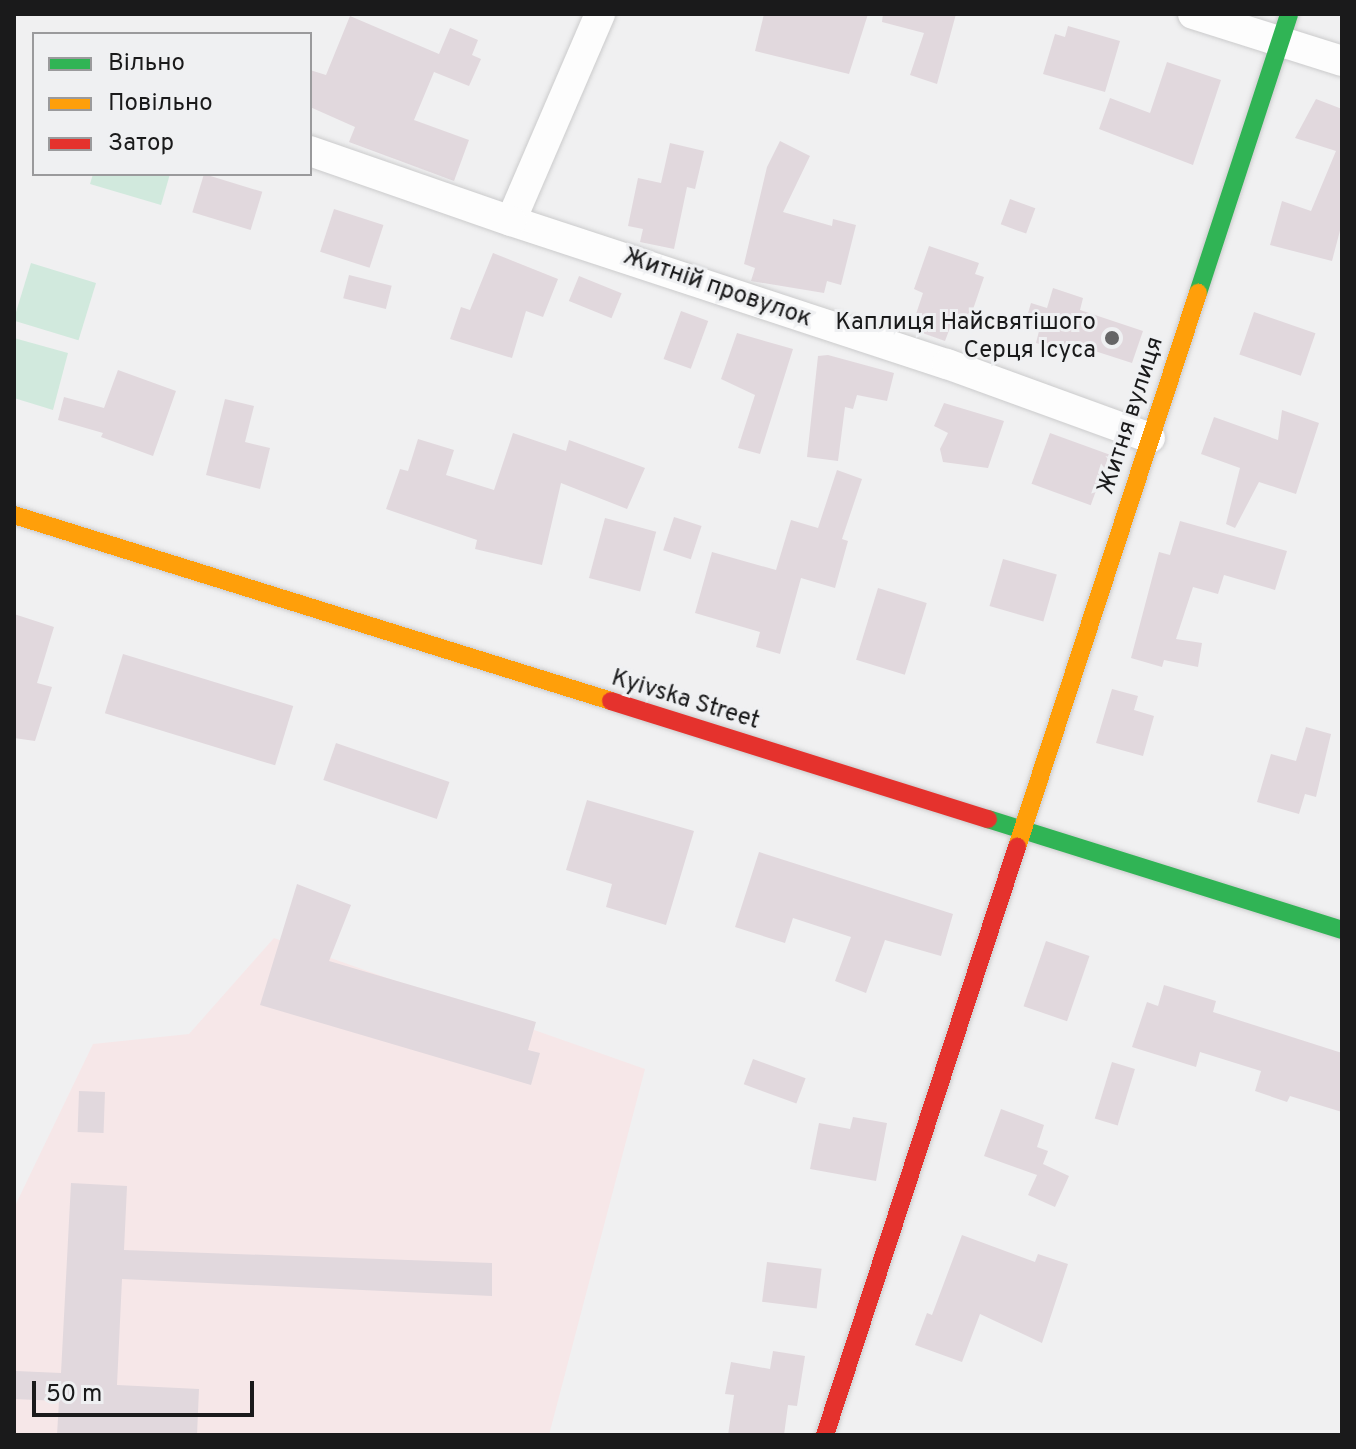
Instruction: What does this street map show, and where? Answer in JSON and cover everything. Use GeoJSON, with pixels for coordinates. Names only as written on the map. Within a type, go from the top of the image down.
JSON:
{"type":"FeatureCollection","features":[{"type":"Feature","properties":{"kind":"street"},"geometry":{"type":"LineString","coordinates":[[511,221],[600,14]]}},
{"type":"Feature","properties":{"kind":"street"},"geometry":{"type":"LineString","coordinates":[[1193,14],[1285,28],[1342,61]]}},
{"type":"Feature","properties":{"kind":"street","name":"Житня вулиця"},"geometry":{"type":"LineString","coordinates":[[825,1435],[1285,28]]}},
{"type":"Feature","properties":{"kind":"street","name":"Житній провулок"},"geometry":{"type":"LineString","coordinates":[[312,152],[511,221],[947,364],[1150,438]]}},
{"type":"Feature","properties":{"kind":"street","name":"Kyivska Street"},"geometry":{"type":"LineString","coordinates":[[14,515],[1342,930]]}},
{"type":"Feature","properties":{"kind":"shaded area"},"geometry":{"type":"Polygon","coordinates":[[[274,938],[645,1069],[549,1435],[14,1435],[14,1208],[93,1044],[189,1034],[274,938]]]}},
{"type":"Feature","properties":{"kind":"green space"},"geometry":{"type":"Polygon","coordinates":[[[92,176],[169,176],[161,205],[90,184],[92,176]]]}},
{"type":"Feature","properties":{"kind":"green space"},"geometry":{"type":"Polygon","coordinates":[[[31,263],[96,283],[78,340],[14,321],[31,263]]]}},
{"type":"Feature","properties":{"kind":"green space"},"geometry":{"type":"Polygon","coordinates":[[[14,338],[68,353],[53,410],[14,398],[14,338]]]}},
{"type":"Feature","properties":{"kind":"building"},"geometry":{"type":"Polygon","coordinates":[[[764,14],[868,14],[849,74],[755,51],[764,14]]]}},
{"type":"Feature","properties":{"kind":"building"},"geometry":{"type":"Polygon","coordinates":[[[883,14],[956,14],[937,84],[910,75],[924,33],[882,22],[883,14]]]}},
{"type":"Feature","properties":{"kind":"building"},"geometry":{"type":"Polygon","coordinates":[[[350,16],[439,54],[450,28],[478,40],[472,55],[481,59],[469,86],[434,72],[414,120],[469,140],[454,181],[349,142],[355,127],[312,108],[312,71],[326,75],[350,16]]]}},
{"type":"Feature","properties":{"kind":"building"},"geometry":{"type":"Polygon","coordinates":[[[1068,26],[1120,41],[1105,92],[1043,74],[1055,34],[1065,37],[1068,26]]]}},
{"type":"Feature","properties":{"kind":"building"},"geometry":{"type":"Polygon","coordinates":[[[1167,62],[1221,80],[1193,165],[1099,129],[1110,98],[1150,113],[1167,62]]]}},
{"type":"Feature","properties":{"kind":"building"},"geometry":{"type":"Polygon","coordinates":[[[1316,99],[1342,109],[1342,223],[1332,261],[1270,245],[1282,201],[1311,211],[1336,151],[1295,138],[1316,99]]]}},
{"type":"Feature","properties":{"kind":"building"},"geometry":{"type":"Polygon","coordinates":[[[780,141],[810,156],[783,212],[832,226],[833,219],[856,225],[841,285],[827,281],[824,293],[751,281],[755,268],[744,264],[767,167],[780,141]]]}},
{"type":"Feature","properties":{"kind":"building"},"geometry":{"type":"Polygon","coordinates":[[[670,143],[704,151],[695,189],[687,187],[674,249],[640,242],[643,229],[628,226],[638,178],[661,183],[670,143]]]}},
{"type":"Feature","properties":{"kind":"building"},"geometry":{"type":"Polygon","coordinates":[[[203,176],[262,192],[251,230],[192,212],[203,176]]]}},
{"type":"Feature","properties":{"kind":"building"},"geometry":{"type":"Polygon","coordinates":[[[1010,199],[1035,208],[1026,234],[1001,224],[1010,199]]]}},
{"type":"Feature","properties":{"kind":"building"},"geometry":{"type":"Polygon","coordinates":[[[334,209],[383,225],[370,268],[320,252],[334,209]]]}},
{"type":"Feature","properties":{"kind":"building"},"geometry":{"type":"Polygon","coordinates":[[[929,246],[979,263],[975,274],[984,277],[966,330],[951,325],[945,341],[911,329],[923,293],[914,289],[929,246]]]}},
{"type":"Feature","properties":{"kind":"building"},"geometry":{"type":"Polygon","coordinates":[[[493,253],[558,279],[543,317],[526,311],[512,358],[450,339],[461,307],[470,310],[493,253]]]}},
{"type":"Feature","properties":{"kind":"building"},"geometry":{"type":"Polygon","coordinates":[[[349,275],[392,286],[386,309],[343,298],[349,275]]]}},
{"type":"Feature","properties":{"kind":"building"},"geometry":{"type":"Polygon","coordinates":[[[579,276],[622,293],[612,318],[569,301],[579,276]]]}},
{"type":"Feature","properties":{"kind":"building"},"geometry":{"type":"Polygon","coordinates":[[[1053,288],[1083,298],[1080,310],[1143,331],[1132,363],[1070,343],[1067,352],[1036,343],[1039,331],[1024,327],[1031,303],[1047,308],[1053,288]]]}},
{"type":"Feature","properties":{"kind":"building"},"geometry":{"type":"Polygon","coordinates":[[[681,311],[708,321],[691,369],[664,359],[681,311]]]}},
{"type":"Feature","properties":{"kind":"building"},"geometry":{"type":"Polygon","coordinates":[[[1254,312],[1315,333],[1301,376],[1239,355],[1254,312]]]}},
{"type":"Feature","properties":{"kind":"building"},"geometry":{"type":"Polygon","coordinates":[[[737,333],[793,349],[760,454],[738,448],[755,395],[721,379],[737,333]]]}},
{"type":"Feature","properties":{"kind":"building"},"geometry":{"type":"Polygon","coordinates":[[[828,355],[894,373],[887,401],[857,395],[853,409],[845,407],[838,461],[807,457],[818,356],[828,355]]]}},
{"type":"Feature","properties":{"kind":"building"},"geometry":{"type":"Polygon","coordinates":[[[118,370],[176,391],[153,456],[101,437],[103,433],[58,420],[64,397],[104,408],[118,370]]]}},
{"type":"Feature","properties":{"kind":"building"},"geometry":{"type":"Polygon","coordinates":[[[225,399],[254,406],[245,442],[270,448],[260,489],[206,475],[225,399]]]}},
{"type":"Feature","properties":{"kind":"building"},"geometry":{"type":"Polygon","coordinates":[[[944,403],[1004,421],[988,468],[943,462],[940,449],[948,433],[934,426],[944,403]]]}},
{"type":"Feature","properties":{"kind":"building"},"geometry":{"type":"Polygon","coordinates":[[[1282,410],[1319,423],[1296,494],[1259,482],[1235,528],[1226,524],[1240,468],[1201,454],[1214,417],[1278,440],[1282,410]]]}},
{"type":"Feature","properties":{"kind":"building"},"geometry":{"type":"Polygon","coordinates":[[[513,433],[566,451],[569,440],[645,468],[627,509],[561,483],[542,565],[475,549],[477,540],[386,509],[400,469],[408,471],[418,439],[454,450],[446,475],[494,490],[513,433]]]}},
{"type":"Feature","properties":{"kind":"building"},"geometry":{"type":"Polygon","coordinates":[[[1050,433],[1109,455],[1091,505],[1032,484],[1050,433]]]}},
{"type":"Feature","properties":{"kind":"building"},"geometry":{"type":"Polygon","coordinates":[[[837,470],[862,479],[842,539],[848,541],[835,588],[801,578],[780,654],[756,647],[760,632],[695,613],[712,552],[776,570],[791,520],[818,528],[837,470]]]}},
{"type":"Feature","properties":{"kind":"building"},"geometry":{"type":"Polygon","coordinates":[[[674,517],[702,526],[691,559],[663,550],[674,517]]]}},
{"type":"Feature","properties":{"kind":"building"},"geometry":{"type":"Polygon","coordinates":[[[605,518],[656,532],[640,592],[589,578],[605,518]]]}},
{"type":"Feature","properties":{"kind":"building"},"geometry":{"type":"Polygon","coordinates":[[[1180,521],[1287,551],[1275,590],[1224,575],[1218,594],[1193,587],[1176,639],[1202,643],[1198,667],[1164,660],[1162,667],[1131,658],[1159,552],[1170,555],[1180,521]]]}},
{"type":"Feature","properties":{"kind":"building"},"geometry":{"type":"Polygon","coordinates":[[[1003,559],[1057,574],[1043,622],[989,606],[1003,559]]]}},
{"type":"Feature","properties":{"kind":"building"},"geometry":{"type":"Polygon","coordinates":[[[878,588],[927,603],[905,675],[856,660],[878,588]]]}},
{"type":"Feature","properties":{"kind":"building"},"geometry":{"type":"Polygon","coordinates":[[[14,614],[54,627],[37,683],[52,687],[35,741],[14,738],[14,614]]]}},
{"type":"Feature","properties":{"kind":"building"},"geometry":{"type":"Polygon","coordinates":[[[123,654],[293,706],[275,765],[105,713],[123,654]]]}},
{"type":"Feature","properties":{"kind":"building"},"geometry":{"type":"Polygon","coordinates":[[[1112,689],[1138,696],[1134,710],[1154,716],[1143,756],[1096,743],[1112,689]]]}},
{"type":"Feature","properties":{"kind":"building"},"geometry":{"type":"Polygon","coordinates":[[[1306,727],[1331,734],[1316,797],[1305,794],[1299,814],[1257,802],[1271,754],[1296,761],[1306,727]]]}},
{"type":"Feature","properties":{"kind":"building"},"geometry":{"type":"Polygon","coordinates":[[[336,743],[449,782],[437,819],[323,780],[336,743]]]}},
{"type":"Feature","properties":{"kind":"building"},"geometry":{"type":"Polygon","coordinates":[[[587,800],[694,831],[666,925],[606,907],[612,884],[566,870],[587,800]]]}},
{"type":"Feature","properties":{"kind":"building"},"geometry":{"type":"Polygon","coordinates":[[[759,852],[953,914],[941,956],[885,940],[866,993],[835,981],[851,937],[793,918],[785,943],[735,927],[759,852]]]}},
{"type":"Feature","properties":{"kind":"building"},"geometry":{"type":"Polygon","coordinates":[[[297,884],[351,905],[329,961],[536,1022],[528,1050],[540,1053],[531,1085],[260,1005],[297,884]]]}},
{"type":"Feature","properties":{"kind":"building"},"geometry":{"type":"Polygon","coordinates":[[[1046,941],[1089,956],[1067,1021],[1024,1006],[1046,941]]]}},
{"type":"Feature","properties":{"kind":"building"},"geometry":{"type":"Polygon","coordinates":[[[1164,985],[1216,1001],[1213,1012],[1342,1053],[1342,1112],[1290,1096],[1287,1102],[1255,1091],[1261,1071],[1200,1052],[1196,1067],[1132,1047],[1147,1002],[1158,1006],[1164,985]]]}},
{"type":"Feature","properties":{"kind":"building"},"geometry":{"type":"Polygon","coordinates":[[[753,1059],[806,1078],[796,1104],[744,1084],[753,1059]]]}},
{"type":"Feature","properties":{"kind":"building"},"geometry":{"type":"Polygon","coordinates":[[[1112,1062],[1135,1069],[1118,1125],[1095,1118],[1112,1062]]]}},
{"type":"Feature","properties":{"kind":"building"},"geometry":{"type":"Polygon","coordinates":[[[79,1091],[105,1092],[104,1133],[78,1132],[79,1091]]]}},
{"type":"Feature","properties":{"kind":"building"},"geometry":{"type":"Polygon","coordinates":[[[1001,1109],[1044,1125],[1037,1147],[1048,1151],[1043,1164],[1069,1176],[1055,1207],[1028,1195],[1037,1175],[984,1156],[1001,1109]]]}},
{"type":"Feature","properties":{"kind":"building"},"geometry":{"type":"Polygon","coordinates":[[[853,1117],[887,1123],[876,1181],[810,1169],[819,1123],[850,1129],[853,1117]]]}},
{"type":"Feature","properties":{"kind":"building"},"geometry":{"type":"Polygon","coordinates":[[[71,1183],[127,1186],[124,1250],[492,1263],[492,1296],[122,1279],[117,1385],[199,1389],[197,1435],[57,1435],[59,1401],[14,1399],[16,1371],[61,1373],[71,1183]]]}},
{"type":"Feature","properties":{"kind":"building"},"geometry":{"type":"Polygon","coordinates":[[[962,1235],[1035,1262],[1038,1254],[1068,1264],[1042,1343],[980,1314],[962,1362],[915,1345],[927,1313],[932,1315],[962,1235]]]}},
{"type":"Feature","properties":{"kind":"building"},"geometry":{"type":"Polygon","coordinates":[[[767,1262],[822,1269],[817,1308],[762,1302],[767,1262]]]}},
{"type":"Feature","properties":{"kind":"building"},"geometry":{"type":"Polygon","coordinates":[[[773,1351],[805,1356],[797,1406],[788,1405],[784,1435],[728,1435],[734,1395],[725,1394],[731,1362],[770,1369],[773,1351]]]}},
{"type":"Feature","properties":{"kind":"traffic: fast"},"geometry":{"type":"LineString","coordinates":[[1198,293],[1289,14]]}},
{"type":"Feature","properties":{"kind":"traffic: fast"},"geometry":{"type":"LineString","coordinates":[[988,819],[1342,930]]}},
{"type":"Feature","properties":{"kind":"traffic: slow"},"geometry":{"type":"LineString","coordinates":[[1017,847],[1198,293]]}},
{"type":"Feature","properties":{"kind":"traffic: slow"},"geometry":{"type":"LineString","coordinates":[[14,515],[611,701]]}},
{"type":"Feature","properties":{"kind":"traffic: jam"},"geometry":{"type":"LineString","coordinates":[[611,701],[988,819]]}},
{"type":"Feature","properties":{"kind":"traffic: jam"},"geometry":{"type":"LineString","coordinates":[[825,1435],[1017,847]]}},
{"type":"Feature","properties":{"kind":"place","name":"Каплиця Найсвятішого Серця Ісуса"},"geometry":{"type":"Point","coordinates":[1112,338]}}]}
